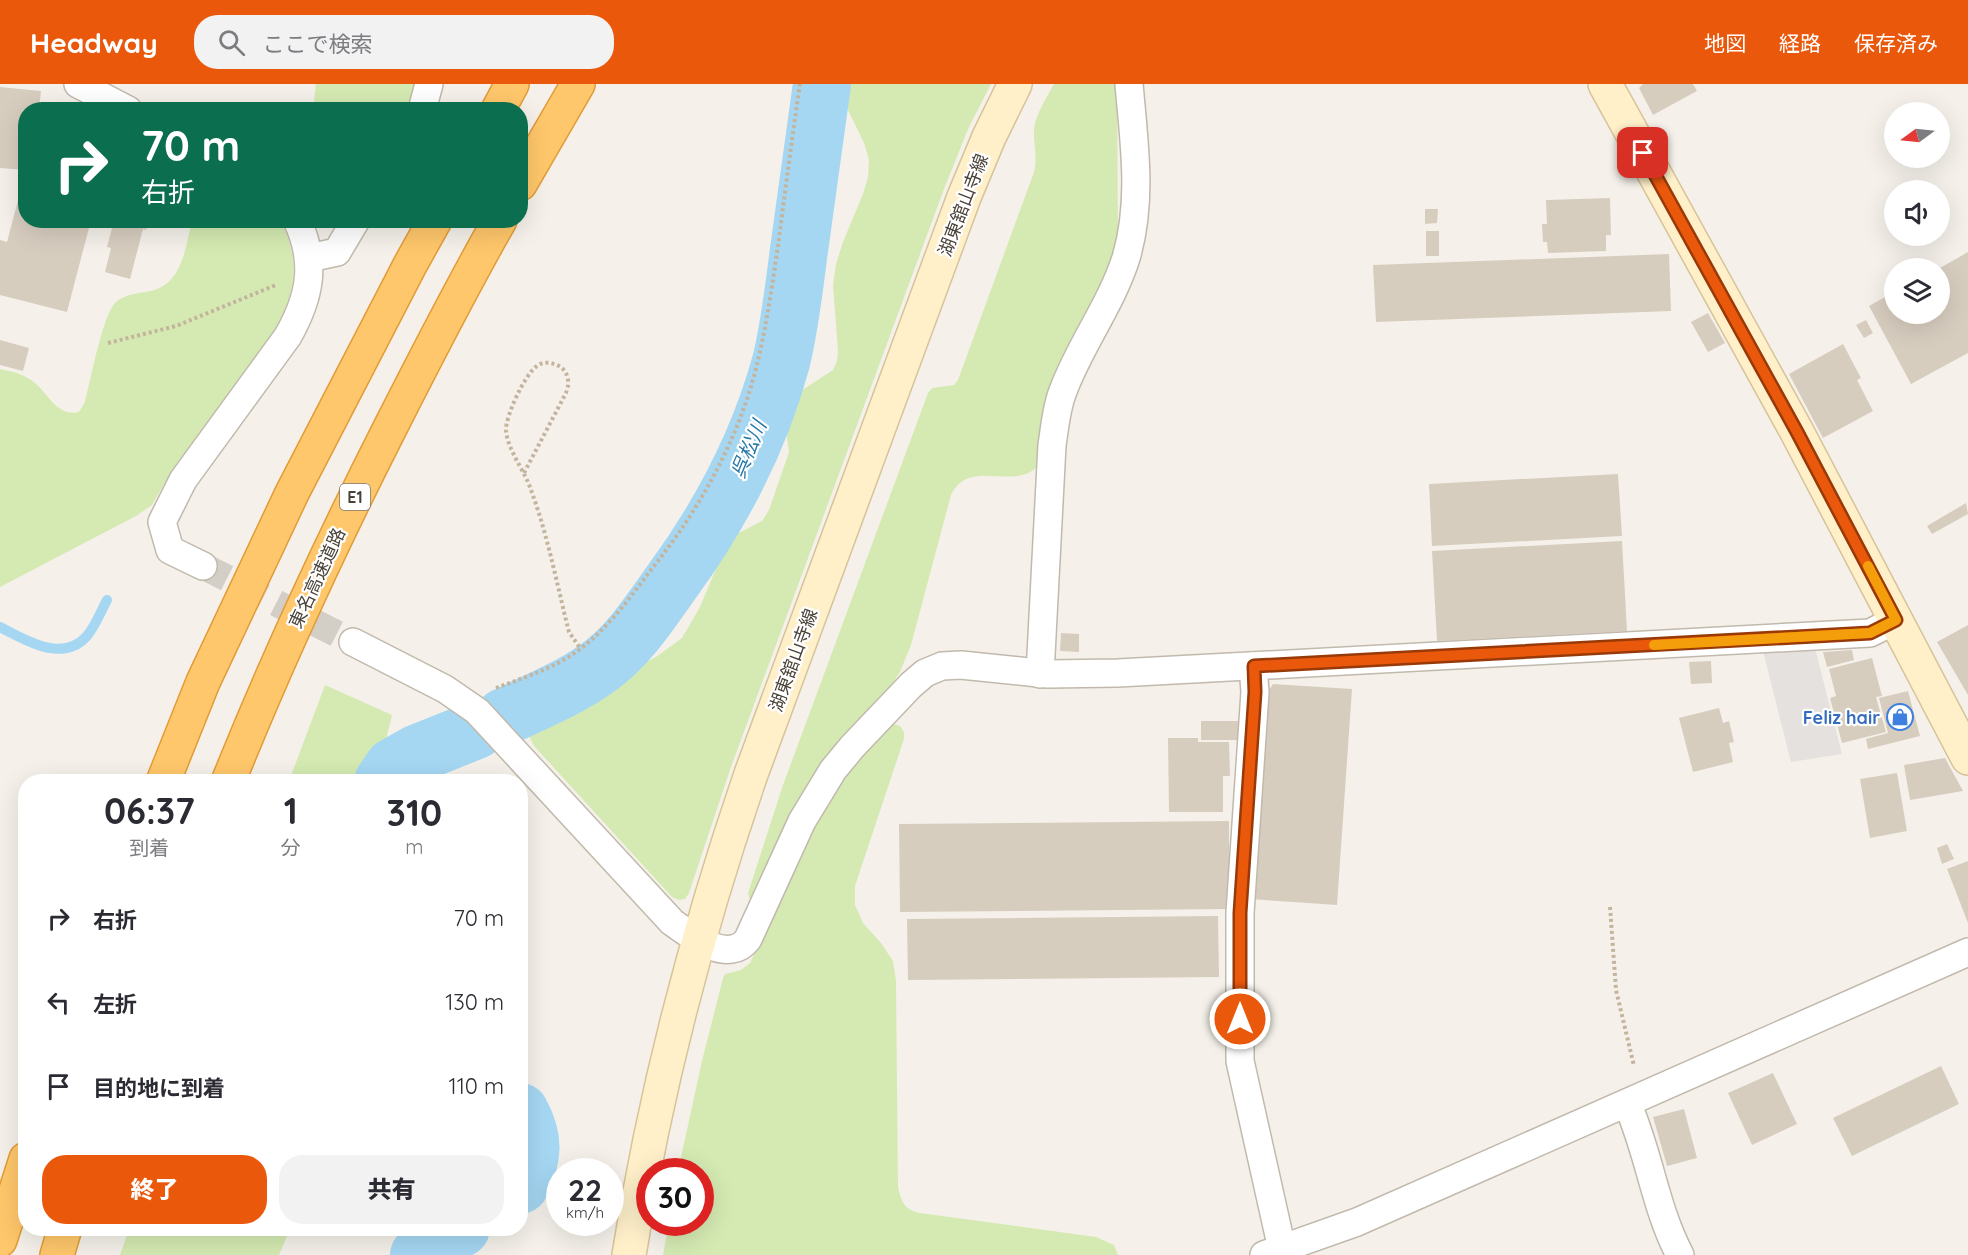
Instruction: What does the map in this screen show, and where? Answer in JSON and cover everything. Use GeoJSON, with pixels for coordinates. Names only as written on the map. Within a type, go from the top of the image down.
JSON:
{"type":"FeatureCollection","features":[{"type":"Feature","properties":{"kind":"highway"},"geometry":{"type":"LineString","coordinates":[[502,102],[512,84]]}},
{"type":"Feature","properties":{"kind":"highway"},"geometry":{"type":"LineString","coordinates":[[528,170],[578,84]]}},
{"type":"Feature","properties":{"kind":"highway"},"geometry":{"type":"LineString","coordinates":[[166,774],[203,682],[292,493],[431,228]]}},
{"type":"Feature","properties":{"kind":"highway","name":"東名高速道路"},"geometry":{"type":"LineString","coordinates":[[231,774],[259,704],[342,523],[460,290],[495,228]]}},
{"type":"Feature","properties":{"kind":"highway"},"geometry":{"type":"LineString","coordinates":[[0,1240],[18,1184]]}},
{"type":"Feature","properties":{"kind":"highway"},"geometry":{"type":"LineString","coordinates":[[57,1255],[63,1236]]}},
{"type":"Feature","properties":{"kind":"main road","name":"湖東舘山寺線"},"geometry":{"type":"LineString","coordinates":[[629,1255],[652,1124],[668,1053],[727,843],[964,197],[989,137],[1015,84]]}},
{"type":"Feature","properties":{"kind":"main road"},"geometry":{"type":"LineString","coordinates":[[1605,84],[1797,432],[1968,758]]}},
{"type":"Feature","properties":{"kind":"street"},"geometry":{"type":"LineString","coordinates":[[78,84],[113,102]]}},
{"type":"Feature","properties":{"kind":"street"},"geometry":{"type":"LineString","coordinates":[[424,102],[429,84],[438,86],[440,84]]}},
{"type":"Feature","properties":{"kind":"street"},"geometry":{"type":"LineString","coordinates":[[1040,674],[1052,445],[1056,418],[1063,391],[1114,289],[1126,258],[1134,226],[1137,194],[1130,84]]}},
{"type":"Feature","properties":{"kind":"street"},"geometry":{"type":"LineString","coordinates":[[203,566],[170,550],[162,522],[183,480],[288,336],[301,312],[308,269],[301,228]]}},
{"type":"Feature","properties":{"kind":"street"},"geometry":{"type":"LineString","coordinates":[[308,269],[337,252],[351,228]]}},
{"type":"Feature","properties":{"kind":"street"},"geometry":{"type":"LineString","coordinates":[[353,642],[445,689],[472,707],[491,724],[672,922],[698,942],[734,950],[742,946],[802,821],[828,778],[852,747],[911,685],[925,673],[942,666],[961,665],[1040,674],[1083,674],[1254,666],[1870,633],[1896,620]]}},
{"type":"Feature","properties":{"kind":"street"},"geometry":{"type":"LineString","coordinates":[[1254,666],[1255,692],[1240,913],[1240,1061],[1273,1252],[1357,1222],[1968,952]]}},
{"type":"Feature","properties":{"kind":"street"},"geometry":{"type":"LineString","coordinates":[[1636,1099],[1636,1123],[1664,1216],[1680,1255]]}},
{"type":"Feature","properties":{"kind":"path"},"geometry":{"type":"LineString","coordinates":[[472,707],[483,694],[548,668],[580,648],[603,629],[675,541],[703,498],[726,452],[745,405],[760,355],[770,305],[800,84]]}},
{"type":"Feature","properties":{"kind":"path"},"geometry":{"type":"LineString","coordinates":[[108,344],[176,326],[289,280],[308,269]]}},
{"type":"Feature","properties":{"kind":"path"},"geometry":{"type":"LineString","coordinates":[[524,473],[566,393],[569,383],[566,372],[558,364],[547,362],[537,366],[529,374],[507,420],[508,441],[537,506],[569,632],[580,648]]}},
{"type":"Feature","properties":{"kind":"path"},"geometry":{"type":"LineString","coordinates":[[1610,907],[1616,990],[1636,1074],[1636,1099]]}},
{"type":"Feature","properties":{"kind":"green space"},"geometry":{"type":"Polygon","coordinates":[[[316,84],[417,84],[411,102],[314,102],[316,84]]]}},
{"type":"Feature","properties":{"kind":"green space"},"geometry":{"type":"Polygon","coordinates":[[[840,84],[991,84],[969,127],[944,189],[731,767],[689,893],[685,899],[679,900],[672,897],[534,746],[528,734],[529,723],[538,714],[656,657],[682,638],[700,607],[731,537],[762,521],[769,510],[789,452],[784,416],[787,400],[833,370],[837,361],[833,285],[836,264],[868,177],[869,160],[864,143],[847,108],[840,84]]]}},
{"type":"Feature","properties":{"kind":"green space"},"geometry":{"type":"Polygon","coordinates":[[[1054,84],[1117,84],[1118,233],[1114,254],[1036,468],[1026,474],[1015,476],[968,478],[959,484],[951,495],[911,645],[900,672],[883,697],[823,763],[806,788],[752,898],[749,898],[748,893],[783,785],[928,393],[932,388],[954,385],[958,380],[1034,172],[1035,123],[1054,84]]]}},
{"type":"Feature","properties":{"kind":"green space"},"geometry":{"type":"Polygon","coordinates":[[[190,228],[284,228],[291,249],[294,275],[288,300],[276,328],[171,472],[152,505],[136,516],[0,587],[0,369],[28,378],[64,411],[79,412],[85,402],[102,333],[111,309],[124,297],[162,287],[176,272],[190,228]]]}},
{"type":"Feature","properties":{"kind":"green space"},"geometry":{"type":"Polygon","coordinates":[[[325,685],[392,715],[378,774],[292,774],[325,685]]]}},
{"type":"Feature","properties":{"kind":"green space"},"geometry":{"type":"Polygon","coordinates":[[[894,724],[900,726],[904,732],[904,739],[855,886],[855,905],[863,923],[893,961],[896,981],[898,1187],[902,1201],[910,1210],[920,1213],[1096,1237],[1114,1245],[1118,1255],[663,1255],[667,1236],[714,1236],[714,1158],[681,1158],[723,978],[725,974],[741,970],[750,963],[813,827],[843,777],[888,727],[894,724]]]}},
{"type":"Feature","properties":{"kind":"green space"},"geometry":{"type":"Polygon","coordinates":[[[126,1236],[287,1236],[279,1255],[120,1255],[126,1236]]]}},
{"type":"Feature","properties":{"kind":"shaded area"},"geometry":{"type":"Polygon","coordinates":[[[1815,648],[1842,754],[1791,762],[1763,651],[1815,648]]]}},
{"type":"Feature","properties":{"kind":"building"},"geometry":{"type":"Polygon","coordinates":[[[1643,84],[1693,84],[1697,91],[1653,115],[1639,88],[1643,84]]]}},
{"type":"Feature","properties":{"kind":"building"},"geometry":{"type":"Polygon","coordinates":[[[0,87],[41,91],[40,102],[18,102],[18,169],[0,168],[0,87]]]}},
{"type":"Feature","properties":{"kind":"building"},"geometry":{"type":"Polygon","coordinates":[[[1610,198],[1611,235],[1606,235],[1606,251],[1548,253],[1547,242],[1543,242],[1542,224],[1547,224],[1546,200],[1610,198]]]}},
{"type":"Feature","properties":{"kind":"building"},"geometry":{"type":"Polygon","coordinates":[[[18,200],[18,228],[89,228],[67,312],[0,295],[0,240],[7,242],[18,200]]]}},
{"type":"Feature","properties":{"kind":"building"},"geometry":{"type":"Polygon","coordinates":[[[1425,209],[1438,209],[1437,223],[1425,224],[1425,209]]]}},
{"type":"Feature","properties":{"kind":"building"},"geometry":{"type":"Polygon","coordinates":[[[112,228],[146,228],[146,230],[143,229],[130,279],[105,272],[111,248],[107,247],[112,228]]]}},
{"type":"Feature","properties":{"kind":"building"},"geometry":{"type":"Polygon","coordinates":[[[1426,231],[1439,231],[1439,256],[1426,256],[1426,231]]]}},
{"type":"Feature","properties":{"kind":"building"},"geometry":{"type":"Polygon","coordinates":[[[1968,252],[1968,353],[1911,384],[1869,306],[1884,298],[1884,324],[1950,324],[1950,262],[1968,252]]]}},
{"type":"Feature","properties":{"kind":"building"},"geometry":{"type":"Polygon","coordinates":[[[1669,254],[1671,311],[1376,322],[1373,265],[1669,254]]]}},
{"type":"Feature","properties":{"kind":"building"},"geometry":{"type":"Polygon","coordinates":[[[1708,313],[1725,343],[1708,352],[1691,322],[1708,313]]]}},
{"type":"Feature","properties":{"kind":"building"},"geometry":{"type":"Polygon","coordinates":[[[1866,320],[1873,333],[1864,338],[1856,325],[1866,320]]]}},
{"type":"Feature","properties":{"kind":"building"},"geometry":{"type":"Polygon","coordinates":[[[0,340],[29,348],[23,371],[0,365],[0,340]]]}},
{"type":"Feature","properties":{"kind":"building"},"geometry":{"type":"Polygon","coordinates":[[[1843,344],[1861,378],[1857,380],[1873,411],[1823,438],[1789,374],[1843,344]]]}},
{"type":"Feature","properties":{"kind":"building"},"geometry":{"type":"Polygon","coordinates":[[[1618,474],[1622,536],[1432,546],[1429,484],[1618,474]]]}},
{"type":"Feature","properties":{"kind":"building"},"geometry":{"type":"Polygon","coordinates":[[[1966,503],[1968,514],[1932,534],[1927,526],[1966,503]]]}},
{"type":"Feature","properties":{"kind":"building"},"geometry":{"type":"Polygon","coordinates":[[[1622,541],[1627,631],[1437,641],[1432,551],[1622,541]]]}},
{"type":"Feature","properties":{"kind":"building"},"geometry":{"type":"Polygon","coordinates":[[[1968,625],[1968,695],[1937,642],[1968,625]]]}},
{"type":"Feature","properties":{"kind":"building"},"geometry":{"type":"Polygon","coordinates":[[[1061,633],[1079,634],[1079,652],[1060,651],[1061,633]]]}},
{"type":"Feature","properties":{"kind":"building"},"geometry":{"type":"Polygon","coordinates":[[[1852,650],[1854,660],[1827,667],[1823,652],[1852,650]]]}},
{"type":"Feature","properties":{"kind":"building"},"geometry":{"type":"Polygon","coordinates":[[[1872,658],[1882,696],[1876,697],[1886,732],[1842,743],[1830,698],[1836,696],[1829,669],[1872,658]]]}},
{"type":"Feature","properties":{"kind":"building"},"geometry":{"type":"Polygon","coordinates":[[[1711,661],[1712,683],[1691,684],[1689,662],[1711,661]]]}},
{"type":"Feature","properties":{"kind":"building"},"geometry":{"type":"Polygon","coordinates":[[[1273,684],[1352,689],[1337,905],[1250,899],[1264,698],[1273,684]]]}},
{"type":"Feature","properties":{"kind":"building"},"geometry":{"type":"Polygon","coordinates":[[[1908,691],[1920,736],[1868,749],[1866,739],[1888,733],[1879,698],[1908,691]]]}},
{"type":"Feature","properties":{"kind":"building"},"geometry":{"type":"Polygon","coordinates":[[[1719,708],[1723,723],[1729,721],[1734,742],[1729,743],[1733,762],[1693,772],[1679,718],[1719,708]]]}},
{"type":"Feature","properties":{"kind":"building"},"geometry":{"type":"Polygon","coordinates":[[[1201,721],[1244,721],[1244,740],[1201,740],[1201,721]]]}},
{"type":"Feature","properties":{"kind":"building"},"geometry":{"type":"Polygon","coordinates":[[[1168,738],[1198,738],[1198,742],[1229,742],[1230,776],[1223,776],[1223,812],[1169,812],[1168,738]]]}},
{"type":"Feature","properties":{"kind":"building"},"geometry":{"type":"Polygon","coordinates":[[[1945,758],[1963,791],[1910,800],[1904,765],[1945,758]]]}},
{"type":"Feature","properties":{"kind":"building"},"geometry":{"type":"Polygon","coordinates":[[[1897,773],[1907,831],[1870,838],[1860,779],[1897,773]]]}},
{"type":"Feature","properties":{"kind":"building"},"geometry":{"type":"Polygon","coordinates":[[[1229,821],[1229,909],[900,912],[899,824],[1229,821]]]}},
{"type":"Feature","properties":{"kind":"building"},"geometry":{"type":"Polygon","coordinates":[[[1947,844],[1954,859],[1942,864],[1937,848],[1947,844]]]}},
{"type":"Feature","properties":{"kind":"building"},"geometry":{"type":"Polygon","coordinates":[[[1968,861],[1968,923],[1947,869],[1968,861]]]}},
{"type":"Feature","properties":{"kind":"building"},"geometry":{"type":"Polygon","coordinates":[[[1218,916],[1219,977],[908,980],[907,919],[1218,916]]]}},
{"type":"Feature","properties":{"kind":"building"},"geometry":{"type":"Polygon","coordinates":[[[1941,1066],[1959,1104],[1852,1156],[1833,1118],[1941,1066]]]}},
{"type":"Feature","properties":{"kind":"building"},"geometry":{"type":"Polygon","coordinates":[[[1773,1073],[1797,1124],[1752,1145],[1728,1093],[1773,1073]]]}},
{"type":"Feature","properties":{"kind":"building"},"geometry":{"type":"Polygon","coordinates":[[[1684,1109],[1697,1158],[1667,1166],[1653,1117],[1684,1109]]]}},
{"type":"Feature","properties":{"kind":"waterway","name":"呉松川"},"geometry":{"type":"LineString","coordinates":[[504,717],[574,683],[619,650],[691,555],[737,476],[762,420],[781,362],[792,306],[822,84]]}},
{"type":"Feature","properties":{"kind":"waterway"},"geometry":{"type":"LineString","coordinates":[[0,627],[43,647],[66,648],[76,645],[86,637],[107,600]]}},
{"type":"Feature","properties":{"kind":"waterway","name":"呉松川"},"geometry":{"type":"LineString","coordinates":[[388,774],[393,767],[416,754],[476,730]]}},
{"type":"Feature","properties":{"kind":"waterway","name":"呉松川"},"geometry":{"type":"LineString","coordinates":[[528,1131],[530,1140],[528,1166]]}},
{"type":"Feature","properties":{"kind":"waterway","name":"呉松川"},"geometry":{"type":"LineString","coordinates":[[419,1255],[449,1236]]}},
{"type":"Feature","properties":{"kind":"tunnel"},"geometry":{"type":"LineString","coordinates":[[203,566],[353,642]]}},
{"type":"Feature","properties":{"kind":"slow traffic"},"geometry":{"type":"LineString","coordinates":[[1654,645],[1870,633],[1896,620],[1868,566]]}},
{"type":"Feature","properties":{"kind":"place","name":"Feliz hair"},"geometry":{"type":"Point","coordinates":[1900,717]}},
{"type":"Feature","properties":{"kind":"route"},"geometry":{"type":"LineString","coordinates":[[1240,1019],[1240,913],[1255,692],[1254,666],[1870,633],[1896,620],[1797,432],[1643,153]]}}]}
